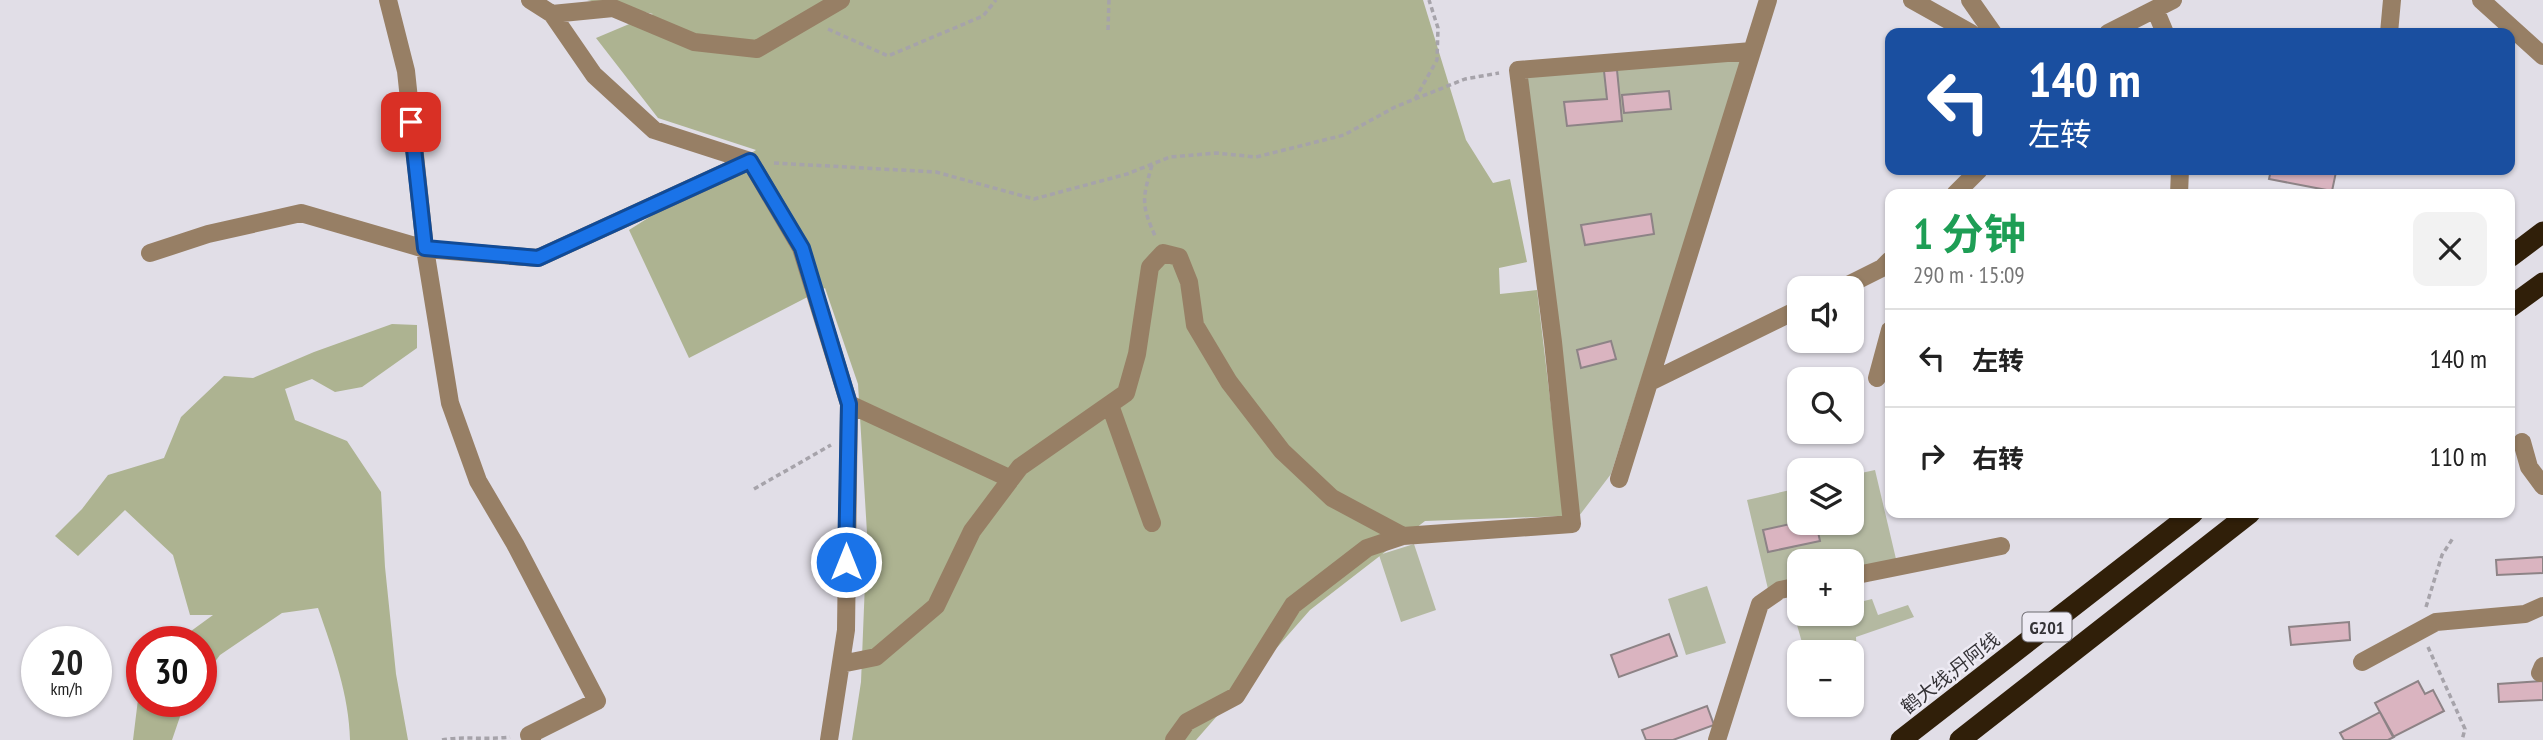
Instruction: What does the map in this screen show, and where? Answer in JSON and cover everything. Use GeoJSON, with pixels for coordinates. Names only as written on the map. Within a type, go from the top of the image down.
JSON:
{"type":"FeatureCollection","features":[{"type":"Feature","properties":{"kind":"highway"},"geometry":{"type":"LineString","coordinates":[[2515,253],[2543,232]]}},
{"type":"Feature","properties":{"kind":"highway"},"geometry":{"type":"LineString","coordinates":[[2515,303],[2543,283]]}},
{"type":"Feature","properties":{"kind":"highway","name":"鹤大线;丹阿线"},"geometry":{"type":"LineString","coordinates":[[1901,740],[2187,518]]}},
{"type":"Feature","properties":{"kind":"highway","name":"G201"},"geometry":{"type":"LineString","coordinates":[[1960,740],[2244,518]]}},
{"type":"Feature","properties":{"kind":"street"},"geometry":{"type":"LineString","coordinates":[[388,0],[406,71],[425,248],[450,403],[478,481],[515,544],[597,701],[531,737]]}},
{"type":"Feature","properties":{"kind":"street"},"geometry":{"type":"LineString","coordinates":[[530,0],[552,13],[594,75],[654,130],[750,161],[802,248],[849,404],[846,631],[829,740]]}},
{"type":"Feature","properties":{"kind":"street"},"geometry":{"type":"LineString","coordinates":[[552,13],[612,8],[694,42],[757,49],[841,0]]}},
{"type":"Feature","properties":{"kind":"street"},"geometry":{"type":"LineString","coordinates":[[1619,479],[1768,0]]}},
{"type":"Feature","properties":{"kind":"street"},"geometry":{"type":"LineString","coordinates":[[1912,0],[1962,28]]}},
{"type":"Feature","properties":{"kind":"street"},"geometry":{"type":"LineString","coordinates":[[1970,0],[1990,28]]}},
{"type":"Feature","properties":{"kind":"street"},"geometry":{"type":"LineString","coordinates":[[2118,28],[2174,0]]}},
{"type":"Feature","properties":{"kind":"street"},"geometry":{"type":"LineString","coordinates":[[2389,28],[2392,0]]}},
{"type":"Feature","properties":{"kind":"street"},"geometry":{"type":"LineString","coordinates":[[2481,0],[2512,28]]}},
{"type":"Feature","properties":{"kind":"street"},"geometry":{"type":"LineString","coordinates":[[2155,9],[2163,28]]}},
{"type":"Feature","properties":{"kind":"street"},"geometry":{"type":"LineString","coordinates":[[2515,31],[2543,56]]}},
{"type":"Feature","properties":{"kind":"street"},"geometry":{"type":"LineString","coordinates":[[1174,740],[1187,722],[1236,696],[1293,605],[1367,548],[1403,536],[1572,524],[1553,342],[1518,70],[1752,51]]}},
{"type":"Feature","properties":{"kind":"street"},"geometry":{"type":"LineString","coordinates":[[150,253],[208,234],[301,214],[425,248],[538,258],[750,161]]}},
{"type":"Feature","properties":{"kind":"street"},"geometry":{"type":"LineString","coordinates":[[1960,189],[1974,175]]}},
{"type":"Feature","properties":{"kind":"street"},"geometry":{"type":"LineString","coordinates":[[841,664],[876,657],[936,606],[972,531],[1020,467],[1126,393],[1138,354],[1145,310],[1145,286],[1150,267],[1163,253],[1179,257],[1189,282],[1195,325],[1229,382],[1282,451],[1332,498],[1403,536]]}},
{"type":"Feature","properties":{"kind":"street"},"geometry":{"type":"LineString","coordinates":[[1864,276],[1885,265]]}},
{"type":"Feature","properties":{"kind":"street"},"geometry":{"type":"LineString","coordinates":[[1650,382],[1787,315]]}},
{"type":"Feature","properties":{"kind":"street"},"geometry":{"type":"LineString","coordinates":[[1877,378],[1885,348]]}},
{"type":"Feature","properties":{"kind":"street"},"geometry":{"type":"LineString","coordinates":[[849,404],[1011,479]]}},
{"type":"Feature","properties":{"kind":"street"},"geometry":{"type":"LineString","coordinates":[[1110,405],[1152,523]]}},
{"type":"Feature","properties":{"kind":"street"},"geometry":{"type":"LineString","coordinates":[[2522,442],[2529,467],[2543,486]]}},
{"type":"Feature","properties":{"kind":"street"},"geometry":{"type":"LineString","coordinates":[[1864,574],[2001,546]]}},
{"type":"Feature","properties":{"kind":"street"},"geometry":{"type":"LineString","coordinates":[[1717,740],[1760,604],[1780,590],[1787,589]]}},
{"type":"Feature","properties":{"kind":"street"},"geometry":{"type":"LineString","coordinates":[[2362,662],[2436,622],[2525,614],[2543,606]]}},
{"type":"Feature","properties":{"kind":"path"},"geometry":{"type":"LineString","coordinates":[[806,20],[888,56],[983,16],[996,0]]}},
{"type":"Feature","properties":{"kind":"path"},"geometry":{"type":"LineString","coordinates":[[1108,30],[1109,0]]}},
{"type":"Feature","properties":{"kind":"path"},"geometry":{"type":"LineString","coordinates":[[1415,99],[1437,60],[1438,28],[1429,0]]}},
{"type":"Feature","properties":{"kind":"path"},"geometry":{"type":"LineString","coordinates":[[750,161],[936,172],[1034,199],[1127,174],[1170,157],[1216,153],[1256,157],[1344,135],[1415,99],[1465,79],[1518,70]]}},
{"type":"Feature","properties":{"kind":"path"},"geometry":{"type":"LineString","coordinates":[[1152,164],[1145,190],[1144,212],[1163,253]]}},
{"type":"Feature","properties":{"kind":"path"},"geometry":{"type":"LineString","coordinates":[[754,489],[848,435]]}},
{"type":"Feature","properties":{"kind":"path"},"geometry":{"type":"LineString","coordinates":[[442,740],[531,737]]}},
{"type":"Feature","properties":{"kind":"green space"},"geometry":{"type":"Polygon","coordinates":[[[587,0],[1423,0],[1466,140],[1493,183],[1510,179],[1527,262],[1499,268],[1500,294],[1537,290],[1564,516],[1425,521],[1310,610],[1196,740],[852,740],[861,682],[867,533],[858,384],[825,288],[689,358],[629,230],[756,150],[658,118],[596,38],[653,14],[587,0]]]}},
{"type":"Feature","properties":{"kind":"green space"},"geometry":{"type":"Polygon","coordinates":[[[1743,59],[1611,474],[1579,516],[1526,75],[1743,59]]]}},
{"type":"Feature","properties":{"kind":"green space"},"geometry":{"type":"Polygon","coordinates":[[[392,324],[417,325],[417,348],[362,387],[335,392],[312,379],[285,389],[295,420],[347,441],[381,492],[385,567],[396,674],[408,740],[350,740],[343,690],[318,608],[282,613],[217,659],[217,626],[198,626],[213,615],[190,615],[173,555],[125,510],[78,556],[55,536],[82,509],[108,475],[164,458],[181,417],[224,376],[253,378],[314,352],[392,324]]]}},
{"type":"Feature","properties":{"kind":"green space"},"geometry":{"type":"Polygon","coordinates":[[[1875,470],[1896,559],[1864,567],[1864,549],[1787,549],[1787,585],[1768,589],[1747,500],[1787,491],[1787,535],[1864,535],[1864,472],[1875,470]]]}},
{"type":"Feature","properties":{"kind":"green space"},"geometry":{"type":"Polygon","coordinates":[[[1414,544],[1436,610],[1401,622],[1379,555],[1414,544]]]}},
{"type":"Feature","properties":{"kind":"green space"},"geometry":{"type":"Polygon","coordinates":[[[1707,586],[1726,643],[1686,655],[1668,599],[1707,586]]]}},
{"type":"Feature","properties":{"kind":"green space"},"geometry":{"type":"Polygon","coordinates":[[[1872,599],[1878,615],[1908,605],[1914,617],[1856,637],[1856,640],[1801,640],[1797,626],[1864,626],[1864,601],[1872,599]]]}},
{"type":"Feature","properties":{"kind":"green space"},"geometry":{"type":"Polygon","coordinates":[[[136,717],[180,717],[172,740],[133,740],[136,717]]]}},
{"type":"Feature","properties":{"kind":"building"},"geometry":{"type":"Polygon","coordinates":[[[1617,70],[1622,121],[1567,126],[1564,102],[1607,99],[1604,71],[1617,70]]]}},
{"type":"Feature","properties":{"kind":"building"},"geometry":{"type":"Polygon","coordinates":[[[1669,91],[1671,109],[1624,113],[1622,95],[1669,91]]]}},
{"type":"Feature","properties":{"kind":"building"},"geometry":{"type":"Polygon","coordinates":[[[2270,175],[2335,175],[2332,189],[2269,179],[2270,175]]]}},
{"type":"Feature","properties":{"kind":"building"},"geometry":{"type":"Polygon","coordinates":[[[1651,214],[1654,234],[1585,245],[1581,225],[1651,214]]]}},
{"type":"Feature","properties":{"kind":"building"},"geometry":{"type":"Polygon","coordinates":[[[1611,341],[1616,359],[1581,368],[1577,350],[1611,341]]]}},
{"type":"Feature","properties":{"kind":"building"},"geometry":{"type":"Polygon","coordinates":[[[1787,525],[1787,535],[1819,535],[1820,541],[1768,552],[1763,530],[1787,525]]]}},
{"type":"Feature","properties":{"kind":"building"},"geometry":{"type":"Polygon","coordinates":[[[2543,557],[2543,573],[2497,575],[2496,560],[2543,557]]]}},
{"type":"Feature","properties":{"kind":"building"},"geometry":{"type":"Polygon","coordinates":[[[2349,622],[2350,640],[2291,645],[2289,627],[2349,622]]]}},
{"type":"Feature","properties":{"kind":"building"},"geometry":{"type":"Polygon","coordinates":[[[1669,634],[1677,656],[1619,677],[1611,655],[1669,634]]]}},
{"type":"Feature","properties":{"kind":"building"},"geometry":{"type":"Polygon","coordinates":[[[2418,681],[2425,694],[2433,690],[2444,711],[2393,737],[2375,703],[2418,681]]]}},
{"type":"Feature","properties":{"kind":"building"},"geometry":{"type":"Polygon","coordinates":[[[2543,681],[2543,700],[2499,702],[2498,684],[2543,681]]]}},
{"type":"Feature","properties":{"kind":"building"},"geometry":{"type":"Polygon","coordinates":[[[1707,706],[1714,725],[1673,740],[1646,740],[1642,730],[1707,706]]]}},
{"type":"Feature","properties":{"kind":"building"},"geometry":{"type":"Polygon","coordinates":[[[2380,712],[2394,737],[2388,740],[2344,740],[2340,733],[2380,712]]]}},
{"type":"Feature","properties":{"kind":"route"},"geometry":{"type":"LineString","coordinates":[[411,122],[425,248],[538,258],[750,161],[802,248],[849,404],[846,562]]}}]}
